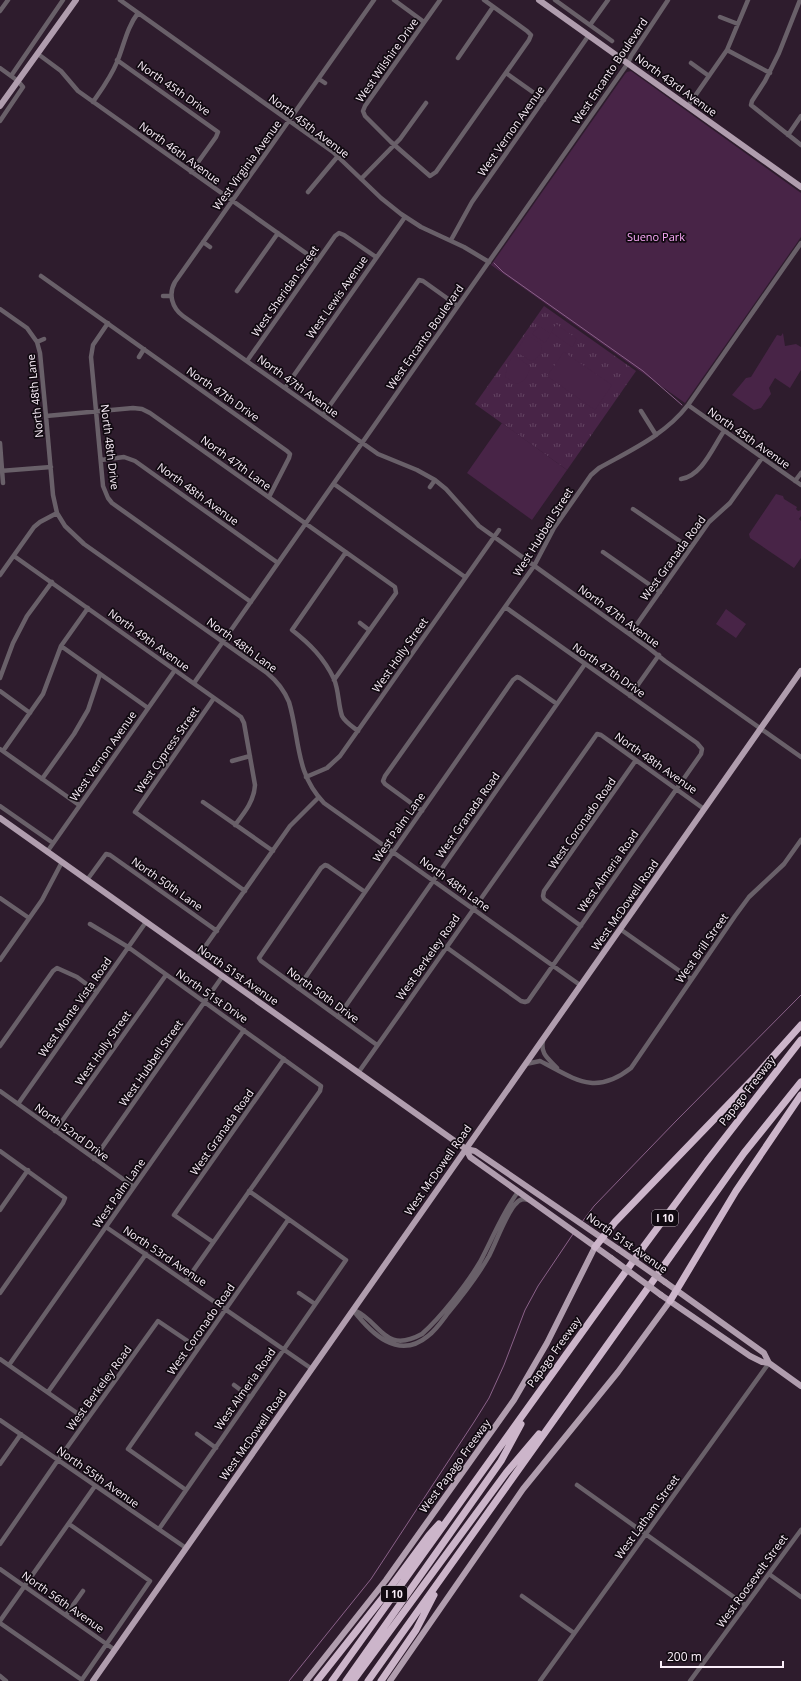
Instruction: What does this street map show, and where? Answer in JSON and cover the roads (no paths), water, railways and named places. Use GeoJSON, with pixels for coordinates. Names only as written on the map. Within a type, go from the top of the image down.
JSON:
{"type":"FeatureCollection","features":[{"type":"Feature","properties":{"kind":"highway"},"geometry":{"type":"LineString","coordinates":[[595,1247],[614,1222],[757,1075],[801,1026]]}},
{"type":"Feature","properties":{"kind":"highway","name":"Papago Freeway"},"geometry":{"type":"LineString","coordinates":[[332,1681],[456,1506],[707,1160],[801,1040]]}},
{"type":"Feature","properties":{"kind":"highway","name":"I 10"},"geometry":{"type":"LineString","coordinates":[[368,1681],[744,1153],[801,1082]]}},
{"type":"Feature","properties":{"kind":"highway"},"geometry":{"type":"LineString","coordinates":[[670,1301],[736,1190],[801,1096]]}},
{"type":"Feature","properties":{"kind":"highway"},"geometry":{"type":"LineString","coordinates":[[346,1681],[501,1461],[534,1399]]}},
{"type":"Feature","properties":{"kind":"highway"},"geometry":{"type":"LineString","coordinates":[[353,1681],[506,1473],[568,1401]]}},
{"type":"Feature","properties":{"kind":"highway"},"geometry":{"type":"LineString","coordinates":[[317,1681],[381,1600],[429,1535],[456,1506]]}},
{"type":"Feature","properties":{"kind":"highway"},"geometry":{"type":"LineString","coordinates":[[381,1681],[416,1630],[446,1572]]}},
{"type":"Feature","properties":{"kind":"main road"},"geometry":{"type":"LineString","coordinates":[[0,106],[76,0]]}},
{"type":"Feature","properties":{"kind":"main road","name":"North 43rd Avenue"},"geometry":{"type":"LineString","coordinates":[[539,0],[801,187]]}},
{"type":"Feature","properties":{"kind":"main road","name":"West McDowell Road"},"geometry":{"type":"LineString","coordinates":[[93,1681],[801,671]]}},
{"type":"Feature","properties":{"kind":"main road","name":"North 51st Avenue"},"geometry":{"type":"LineString","coordinates":[[0,818],[466,1149],[475,1151],[668,1284],[764,1353],[769,1363]]}},
{"type":"Feature","properties":{"kind":"main road","name":"North 51st Avenue"},"geometry":{"type":"LineString","coordinates":[[466,1149],[470,1157],[670,1301],[750,1356],[762,1362],[769,1363],[801,1386]]}},
{"type":"Feature","properties":{"kind":"main road"},"geometry":{"type":"LineString","coordinates":[[518,1192],[525,1190],[548,1205],[565,1213]]}},
{"type":"Feature","properties":{"kind":"main road","name":"West Papago Freeway"},"geometry":{"type":"LineString","coordinates":[[306,1681],[386,1580],[514,1400],[547,1343],[595,1247]]}},
{"type":"Feature","properties":{"kind":"main road"},"geometry":{"type":"LineString","coordinates":[[390,1681],[527,1484],[618,1372],[670,1301]]}},
{"type":"Feature","properties":{"kind":"street"},"geometry":{"type":"LineString","coordinates":[[0,11],[8,0]]}},
{"type":"Feature","properties":{"kind":"street"},"geometry":{"type":"LineString","coordinates":[[11,76],[64,0]]}},
{"type":"Feature","properties":{"kind":"street","name":"North 45th Avenue"},"geometry":{"type":"LineString","coordinates":[[120,0],[338,156],[386,202],[405,217],[421,227],[468,249],[489,262]]}},
{"type":"Feature","properties":{"kind":"street","name":"West Virginia Avenue"},"geometry":{"type":"LineString","coordinates":[[171,296],[173,286],[203,242],[374,0]]}},
{"type":"Feature","properties":{"kind":"street"},"geometry":{"type":"LineString","coordinates":[[394,0],[424,22]]}},
{"type":"Feature","properties":{"kind":"street","name":"West Wilshire Drive"},"geometry":{"type":"LineString","coordinates":[[394,145],[365,116],[363,112],[365,106],[440,0]]}},
{"type":"Feature","properties":{"kind":"street"},"geometry":{"type":"LineString","coordinates":[[394,145],[430,176],[436,172],[529,40],[531,35],[527,31],[484,0]]}},
{"type":"Feature","properties":{"kind":"street"},"geometry":{"type":"LineString","coordinates":[[555,0],[612,40]]}},
{"type":"Feature","properties":{"kind":"street"},"geometry":{"type":"LineString","coordinates":[[590,25],[608,0]]}},
{"type":"Feature","properties":{"kind":"street","name":"West Encanto Boulevard"},"geometry":{"type":"LineString","coordinates":[[194,684],[628,63],[631,56],[668,0]]}},
{"type":"Feature","properties":{"kind":"street"},"geometry":{"type":"LineString","coordinates":[[688,106],[727,50],[748,0]]}},
{"type":"Feature","properties":{"kind":"street"},"geometry":{"type":"LineString","coordinates":[[800,0],[779,54],[770,73],[751,105],[801,145]]}},
{"type":"Feature","properties":{"kind":"street"},"geometry":{"type":"LineString","coordinates":[[458,58],[493,7]]}},
{"type":"Feature","properties":{"kind":"street"},"geometry":{"type":"LineString","coordinates":[[93,102],[107,82],[129,27],[138,13]]}},
{"type":"Feature","properties":{"kind":"street"},"geometry":{"type":"LineString","coordinates":[[720,17],[738,24]]}},
{"type":"Feature","properties":{"kind":"street"},"geometry":{"type":"LineString","coordinates":[[351,33],[357,36]]}},
{"type":"Feature","properties":{"kind":"street","name":"West Vernon Avenue"},"geometry":{"type":"LineString","coordinates":[[451,240],[472,202],[589,35]]}},
{"type":"Feature","properties":{"kind":"street"},"geometry":{"type":"LineString","coordinates":[[727,50],[770,73]]}},
{"type":"Feature","properties":{"kind":"street","name":"North 46th Avenue"},"geometry":{"type":"LineString","coordinates":[[38,54],[61,70],[75,88],[93,102],[317,261]]}},
{"type":"Feature","properties":{"kind":"street","name":"North 45th Drive"},"geometry":{"type":"LineString","coordinates":[[117,60],[218,132],[191,172]]}},
{"type":"Feature","properties":{"kind":"street"},"geometry":{"type":"LineString","coordinates":[[691,64],[709,76]]}},
{"type":"Feature","properties":{"kind":"street"},"geometry":{"type":"LineString","coordinates":[[0,68],[18,81],[23,87],[0,120]]}},
{"type":"Feature","properties":{"kind":"street"},"geometry":{"type":"LineString","coordinates":[[506,73],[544,100]]}},
{"type":"Feature","properties":{"kind":"street"},"geometry":{"type":"LineString","coordinates":[[319,79],[325,83]]}},
{"type":"Feature","properties":{"kind":"street"},"geometry":{"type":"LineString","coordinates":[[361,179],[394,145],[426,103]]}},
{"type":"Feature","properties":{"kind":"street"},"geometry":{"type":"LineString","coordinates":[[788,135],[801,116]]}},
{"type":"Feature","properties":{"kind":"street"},"geometry":{"type":"LineString","coordinates":[[308,192],[338,156]]}},
{"type":"Feature","properties":{"kind":"street","name":"West Lewis Avenue"},"geometry":{"type":"LineString","coordinates":[[285,388],[405,217]]}},
{"type":"Feature","properties":{"kind":"street","name":"West Sheridan Street"},"geometry":{"type":"LineString","coordinates":[[247,361],[339,232],[376,257]]}},
{"type":"Feature","properties":{"kind":"street"},"geometry":{"type":"LineString","coordinates":[[237,291],[278,233]]}},
{"type":"Feature","properties":{"kind":"street"},"geometry":{"type":"LineString","coordinates":[[203,242],[210,246]]}},
{"type":"Feature","properties":{"kind":"street","name":"West Hubbell Street"},"geometry":{"type":"LineString","coordinates":[[422,811],[383,781],[534,566],[554,528],[591,475],[599,468],[656,435],[674,422],[688,405],[801,243]]}},
{"type":"Feature","properties":{"kind":"street","name":"North 47th Drive"},"geometry":{"type":"LineString","coordinates":[[41,276],[290,454],[269,497]]}},
{"type":"Feature","properties":{"kind":"street"},"geometry":{"type":"LineString","coordinates":[[323,415],[419,280],[423,281],[458,306]]}},
{"type":"Feature","properties":{"kind":"street"},"geometry":{"type":"LineString","coordinates":[[163,296],[171,296]]}},
{"type":"Feature","properties":{"kind":"street","name":"North 47th Avenue"},"geometry":{"type":"LineString","coordinates":[[171,296],[175,308],[180,314],[383,457],[417,470],[435,480],[446,489],[474,522],[801,757]]}},
{"type":"Feature","properties":{"kind":"street","name":"North 48th Lane"},"geometry":{"type":"LineString","coordinates":[[0,309],[27,328],[37,342],[40,353],[52,495],[57,513],[64,526],[84,544],[271,676],[286,695],[291,709],[300,757],[306,777],[312,790],[332,809],[580,985]]}},
{"type":"Feature","properties":{"kind":"street","name":"North 48th Drive"},"geometry":{"type":"LineString","coordinates":[[108,323],[93,345],[91,351],[95,411],[105,491],[112,503],[251,602]]}},
{"type":"Feature","properties":{"kind":"street","name":"North 48th Lane"},"geometry":{"type":"LineString","coordinates":[[37,342],[44,339]]}},
{"type":"Feature","properties":{"kind":"street"},"geometry":{"type":"LineString","coordinates":[[139,357],[144,350]]}},
{"type":"Feature","properties":{"kind":"street","name":"North 45th Avenue"},"geometry":{"type":"LineString","coordinates":[[688,405],[801,485]]}},
{"type":"Feature","properties":{"kind":"street","name":"North 47th Lane"},"geometry":{"type":"LineString","coordinates":[[46,416],[133,408],[142,409],[150,413],[396,589],[396,593],[369,630]]}},
{"type":"Feature","properties":{"kind":"street"},"geometry":{"type":"LineString","coordinates":[[641,411],[656,435]]}},
{"type":"Feature","properties":{"kind":"street"},"geometry":{"type":"LineString","coordinates":[[681,479],[687,478],[699,468],[724,431]]}},
{"type":"Feature","properties":{"kind":"street"},"geometry":{"type":"LineString","coordinates":[[0,443],[3,483]]}},
{"type":"Feature","properties":{"kind":"street","name":"North 48th Avenue"},"geometry":{"type":"LineString","coordinates":[[101,460],[124,457],[135,461],[278,563]]}},
{"type":"Feature","properties":{"kind":"street","name":"West Granada Road"},"geometry":{"type":"LineString","coordinates":[[630,634],[709,522],[730,504],[762,458]]}},
{"type":"Feature","properties":{"kind":"street"},"geometry":{"type":"LineString","coordinates":[[1,470],[50,467]]}},
{"type":"Feature","properties":{"kind":"street"},"geometry":{"type":"LineString","coordinates":[[795,481],[801,473]]}},
{"type":"Feature","properties":{"kind":"street"},"geometry":{"type":"LineString","coordinates":[[430,487],[435,480]]}},
{"type":"Feature","properties":{"kind":"street"},"geometry":{"type":"LineString","coordinates":[[334,484],[465,577]]}},
{"type":"Feature","properties":{"kind":"street"},"geometry":{"type":"LineString","coordinates":[[634,509],[690,548]]}},
{"type":"Feature","properties":{"kind":"street"},"geometry":{"type":"LineString","coordinates":[[0,576],[34,527],[57,513]]}},
{"type":"Feature","properties":{"kind":"street","name":"West Holly Street"},"geometry":{"type":"LineString","coordinates":[[306,777],[332,765],[340,756],[499,530]]}},
{"type":"Feature","properties":{"kind":"street"},"geometry":{"type":"LineString","coordinates":[[346,552],[292,630],[320,654],[334,680],[338,691],[343,717],[358,731]]}},
{"type":"Feature","properties":{"kind":"street"},"geometry":{"type":"LineString","coordinates":[[603,552],[660,592]]}},
{"type":"Feature","properties":{"kind":"street","name":"North 49th Avenue"},"geometry":{"type":"LineString","coordinates":[[14,556],[241,717],[244,723],[256,788],[249,805],[235,825]]}},
{"type":"Feature","properties":{"kind":"street"},"geometry":{"type":"LineString","coordinates":[[0,678],[13,643],[27,616],[52,582]]}},
{"type":"Feature","properties":{"kind":"street","name":"North 47th Drive"},"geometry":{"type":"LineString","coordinates":[[505,607],[697,743],[702,749]]}},
{"type":"Feature","properties":{"kind":"street"},"geometry":{"type":"LineString","coordinates":[[79,805],[2,750],[43,694],[61,646],[88,608]]}},
{"type":"Feature","properties":{"kind":"street"},"geometry":{"type":"LineString","coordinates":[[334,680],[369,630],[360,623]]}},
{"type":"Feature","properties":{"kind":"street"},"geometry":{"type":"LineString","coordinates":[[61,646],[148,708]]}},
{"type":"Feature","properties":{"kind":"street"},"geometry":{"type":"LineString","coordinates":[[630,696],[658,655]]}},
{"type":"Feature","properties":{"kind":"street","name":"West Granada Road"},"geometry":{"type":"LineString","coordinates":[[338,1017],[585,664]]}},
{"type":"Feature","properties":{"kind":"street","name":"West Vernon Avenue"},"geometry":{"type":"LineString","coordinates":[[47,852],[175,670]]}},
{"type":"Feature","properties":{"kind":"street"},"geometry":{"type":"LineString","coordinates":[[42,779],[74,734],[88,710],[100,674]]}},
{"type":"Feature","properties":{"kind":"street","name":"West Palm Lane"},"geometry":{"type":"LineString","coordinates":[[298,988],[513,680],[517,677],[520,678],[557,704]]}},
{"type":"Feature","properties":{"kind":"street"},"geometry":{"type":"LineString","coordinates":[[0,692],[30,713]]}},
{"type":"Feature","properties":{"kind":"street","name":"West Cypress Street"},"geometry":{"type":"LineString","coordinates":[[214,698],[136,812],[245,891]]}},
{"type":"Feature","properties":{"kind":"street","name":"North 48th Avenue"},"geometry":{"type":"LineString","coordinates":[[597,734],[601,735],[704,809]]}},
{"type":"Feature","properties":{"kind":"street","name":"West Berkeley Road"},"geometry":{"type":"LineString","coordinates":[[358,1073],[597,734]]}},
{"type":"Feature","properties":{"kind":"street","name":"West Almeria Road"},"geometry":{"type":"LineString","coordinates":[[446,948],[525,1002],[528,1000],[701,754],[702,749]]}},
{"type":"Feature","properties":{"kind":"street"},"geometry":{"type":"LineString","coordinates":[[232,761],[250,756]]}},
{"type":"Feature","properties":{"kind":"street","name":"West Coronado Road"},"geometry":{"type":"LineString","coordinates":[[581,926],[544,899],[544,891],[636,760]]}},
{"type":"Feature","properties":{"kind":"street"},"geometry":{"type":"LineString","coordinates":[[197,958],[290,826],[319,797]]}},
{"type":"Feature","properties":{"kind":"street"},"geometry":{"type":"LineString","coordinates":[[203,802],[273,851]]}},
{"type":"Feature","properties":{"kind":"street"},"geometry":{"type":"LineString","coordinates":[[0,806],[52,843]]}},
{"type":"Feature","properties":{"kind":"street","name":"West Brill Street"},"geometry":{"type":"LineString","coordinates":[[558,1069],[576,1080],[592,1083],[612,1079],[625,1073],[636,1062],[691,979],[748,899],[784,864],[801,840]]}},
{"type":"Feature","properties":{"kind":"street","name":"North 50th Lane"},"geometry":{"type":"LineString","coordinates":[[87,880],[106,854],[110,855],[217,931]]}},
{"type":"Feature","properties":{"kind":"street"},"geometry":{"type":"LineString","coordinates":[[0,960],[42,900],[62,862]]}},
{"type":"Feature","properties":{"kind":"street","name":"North 50th Drive"},"geometry":{"type":"LineString","coordinates":[[365,892],[325,865],[321,868],[259,958],[261,961],[377,1045]]}},
{"type":"Feature","properties":{"kind":"street"},"geometry":{"type":"LineString","coordinates":[[0,898],[29,918]]}},
{"type":"Feature","properties":{"kind":"street","name":"West Monte Vista Road"},"geometry":{"type":"LineString","coordinates":[[18,1104],[146,922]]}},
{"type":"Feature","properties":{"kind":"street","name":"North 51st Drive"},"geometry":{"type":"LineString","coordinates":[[90,924],[128,947],[321,1086],[316,1096],[249,1191]]}},
{"type":"Feature","properties":{"kind":"street"},"geometry":{"type":"LineString","coordinates":[[620,929],[691,979]]}},
{"type":"Feature","properties":{"kind":"street"},"geometry":{"type":"LineString","coordinates":[[0,1046],[53,971],[57,968],[76,977],[97,992]]}},
{"type":"Feature","properties":{"kind":"street","name":"West Holly Street"},"geometry":{"type":"LineString","coordinates":[[55,1131],[166,975]]}},
{"type":"Feature","properties":{"kind":"street","name":"West Hubbell Street"},"geometry":{"type":"LineString","coordinates":[[94,1159],[222,977]]}},
{"type":"Feature","properties":{"kind":"street","name":"West Palm Lane"},"geometry":{"type":"LineString","coordinates":[[9,1365],[244,1030]]}},
{"type":"Feature","properties":{"kind":"street"},"geometry":{"type":"LineString","coordinates":[[544,1037],[542,1046],[543,1053],[558,1069]]}},
{"type":"Feature","properties":{"kind":"street","name":"West Granada Road"},"geometry":{"type":"LineString","coordinates":[[213,1242],[174,1215],[284,1059]]}},
{"type":"Feature","properties":{"kind":"street"},"geometry":{"type":"LineString","coordinates":[[525,1064],[538,1060],[558,1069]]}},
{"type":"Feature","properties":{"kind":"street","name":"North 52nd Drive"},"geometry":{"type":"LineString","coordinates":[[0,1091],[134,1187]]}},
{"type":"Feature","properties":{"kind":"street"},"geometry":{"type":"LineString","coordinates":[[0,1151],[65,1198],[0,1293]]}},
{"type":"Feature","properties":{"kind":"street"},"geometry":{"type":"LineString","coordinates":[[0,1210],[28,1170]]}},
{"type":"Feature","properties":{"kind":"street"},"geometry":{"type":"LineString","coordinates":[[186,1281],[249,1191],[288,1220]]}},
{"type":"Feature","properties":{"kind":"street"},"geometry":{"type":"LineString","coordinates":[[399,1343],[422,1334],[465,1285],[481,1261],[502,1215],[518,1192]]}},
{"type":"Feature","properties":{"kind":"street"},"geometry":{"type":"LineString","coordinates":[[353,1310],[363,1315],[382,1334],[399,1343],[417,1343],[430,1335],[480,1272],[513,1207],[522,1199],[529,1200]]}},
{"type":"Feature","properties":{"kind":"street","name":"West Almeria Road"},"geometry":{"type":"LineString","coordinates":[[159,1529],[346,1260],[288,1220]]}},
{"type":"Feature","properties":{"kind":"street","name":"West Coronado Road"},"geometry":{"type":"LineString","coordinates":[[186,1490],[128,1448],[288,1220]]}},
{"type":"Feature","properties":{"kind":"street","name":"North 53rd Avenue"},"geometry":{"type":"LineString","coordinates":[[106,1227],[312,1369]]}},
{"type":"Feature","properties":{"kind":"street"},"geometry":{"type":"LineString","coordinates":[[48,1392],[146,1254]]}},
{"type":"Feature","properties":{"kind":"street"},"geometry":{"type":"LineString","coordinates":[[298,1293],[315,1304]]}},
{"type":"Feature","properties":{"kind":"street","name":"West Berkeley Road"},"geometry":{"type":"LineString","coordinates":[[0,1544],[58,1460],[158,1321],[198,1348]]}},
{"type":"Feature","properties":{"kind":"street"},"geometry":{"type":"LineString","coordinates":[[0,1359],[87,1420]]}},
{"type":"Feature","properties":{"kind":"street","name":"West Latham Street"},"geometry":{"type":"LineString","coordinates":[[540,1681],[769,1363]]}},
{"type":"Feature","properties":{"kind":"street"},"geometry":{"type":"LineString","coordinates":[[234,1385],[250,1397]]}},
{"type":"Feature","properties":{"kind":"street","name":"North 55th Avenue"},"geometry":{"type":"LineString","coordinates":[[0,1420],[186,1548]]}},
{"type":"Feature","properties":{"kind":"street"},"geometry":{"type":"LineString","coordinates":[[0,1464],[21,1434]]}},
{"type":"Feature","properties":{"kind":"street"},"geometry":{"type":"LineString","coordinates":[[197,1434],[216,1448]]}},
{"type":"Feature","properties":{"kind":"street"},"geometry":{"type":"LineString","coordinates":[[577,1485],[745,1605]]}},
{"type":"Feature","properties":{"kind":"street"},"geometry":{"type":"LineString","coordinates":[[69,1524],[150,1581],[81,1680],[0,1622],[95,1486]]}},
{"type":"Feature","properties":{"kind":"street","name":"West Roosevelt Street"},"geometry":{"type":"LineString","coordinates":[[690,1681],[801,1530]]}},
{"type":"Feature","properties":{"kind":"street","name":"North 56th Avenue"},"geometry":{"type":"LineString","coordinates":[[0,1569],[115,1650]]}},
{"type":"Feature","properties":{"kind":"street"},"geometry":{"type":"LineString","coordinates":[[769,1574],[801,1597]]}},
{"type":"Feature","properties":{"kind":"street"},"geometry":{"type":"LineString","coordinates":[[66,1615],[83,1591]]}},
{"type":"Feature","properties":{"kind":"street"},"geometry":{"type":"LineString","coordinates":[[522,1596],[574,1634]]}},
{"type":"Feature","properties":{"kind":"street"},"geometry":{"type":"LineString","coordinates":[[0,1676],[6,1681]]}},
{"type":"Feature","properties":{"kind":"waterway"},"geometry":{"type":"LineString","coordinates":[[494,263],[503,272],[643,371],[682,405]]}},
{"type":"Feature","properties":{"kind":"waterway"},"geometry":{"type":"LineString","coordinates":[[582,1222],[594,1206],[676,1121],[801,995]]}},
{"type":"Feature","properties":{"kind":"waterway"},"geometry":{"type":"LineString","coordinates":[[289,1681],[371,1579],[474,1422],[489,1398],[504,1365],[525,1310],[538,1286],[573,1234]]}},
{"type":"Feature","properties":{"kind":"park label","name":"Sueno Park"},"geometry":{"type":"Point","coordinates":[656,237]}}]}
